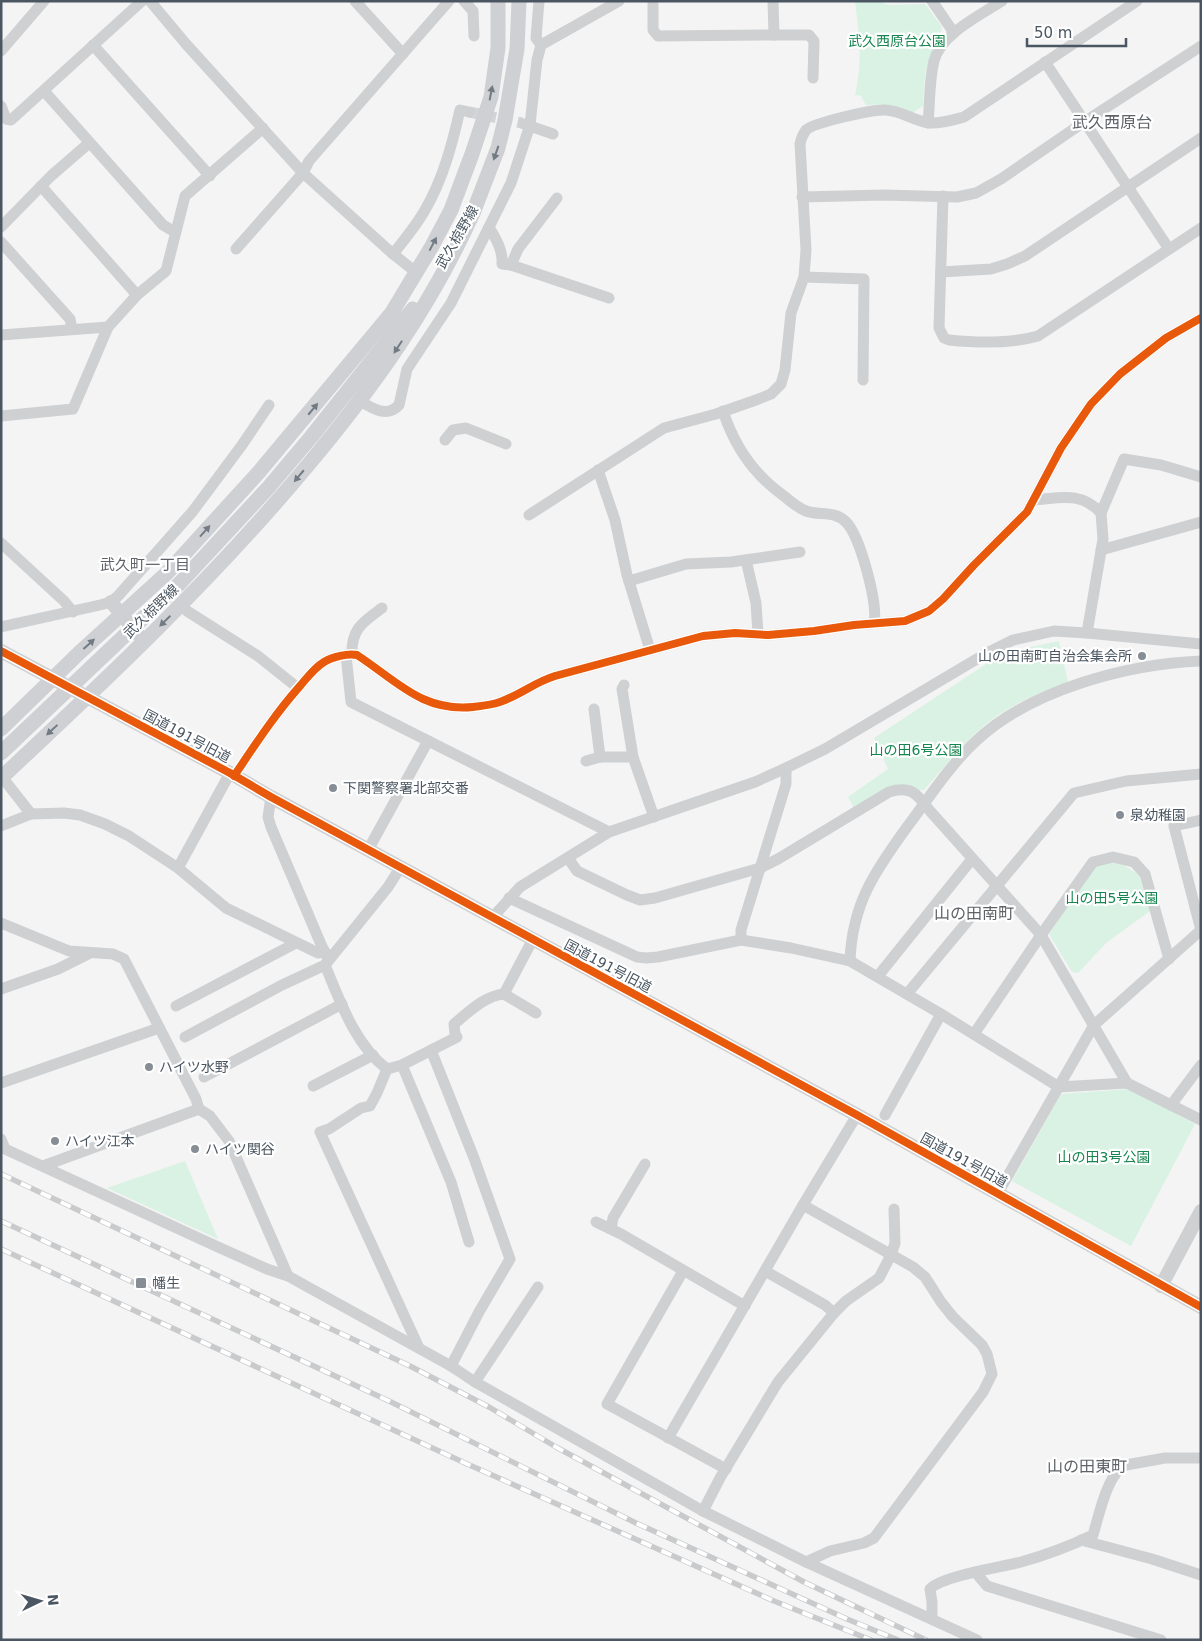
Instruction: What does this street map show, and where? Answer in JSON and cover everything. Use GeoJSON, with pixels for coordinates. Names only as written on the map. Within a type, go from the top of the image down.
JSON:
{"type":"FeatureCollection","features":[{"type":"Feature","properties":{"kind":"main road","name":"武久椋野線"},"geometry":{"type":"LineString","coordinates":[[311,437],[340,391],[372,349],[390,315],[417,273],[454,202],[491,97],[498,48],[498,1]]}},
{"type":"Feature","properties":{"kind":"main road","name":"武久椋野線"},"geometry":{"type":"LineString","coordinates":[[1,754],[179,584],[268,488],[343,399],[414,308],[473,213],[498,148],[505,120],[517,49],[519,1]]}},
{"type":"Feature","properties":{"kind":"main road"},"geometry":{"type":"LineString","coordinates":[[2,778],[144,641],[233,551],[285,492],[360,401],[392,357],[441,279],[473,213]]}},
{"type":"Feature","properties":{"kind":"main road"},"geometry":{"type":"LineString","coordinates":[[1,728],[53,677],[167,573],[252,480],[390,315]]}},
{"type":"Feature","properties":{"kind":"street"},"geometry":{"type":"LineString","coordinates":[[1,51],[44,1]]}},
{"type":"Feature","properties":{"kind":"street"},"geometry":{"type":"LineString","coordinates":[[1,106],[6,119],[11,120],[142,1]]}},
{"type":"Feature","properties":{"kind":"street"},"geometry":{"type":"LineString","coordinates":[[150,1],[186,44],[303,173],[393,254],[417,273]]}},
{"type":"Feature","properties":{"kind":"street"},"geometry":{"type":"LineString","coordinates":[[355,1],[403,54]]}},
{"type":"Feature","properties":{"kind":"street"},"geometry":{"type":"LineString","coordinates":[[236,249],[303,173],[308,161],[448,1]]}},
{"type":"Feature","properties":{"kind":"street"},"geometry":{"type":"LineString","coordinates":[[464,1],[472,11],[474,36]]}},
{"type":"Feature","properties":{"kind":"street"},"geometry":{"type":"LineString","coordinates":[[360,401],[381,412],[390,411],[399,405],[407,369],[451,303],[510,183],[526,124],[540,45],[536,38],[539,1]]}},
{"type":"Feature","properties":{"kind":"street"},"geometry":{"type":"LineString","coordinates":[[540,45],[619,1]]}},
{"type":"Feature","properties":{"kind":"street"},"geometry":{"type":"LineString","coordinates":[[653,1],[653,30],[658,36],[809,35],[814,41],[813,78]]}},
{"type":"Feature","properties":{"kind":"street"},"geometry":{"type":"LineString","coordinates":[[773,1],[774,34]]}},
{"type":"Feature","properties":{"kind":"street"},"geometry":{"type":"LineString","coordinates":[[932,1],[954,33]]}},
{"type":"Feature","properties":{"kind":"street"},"geometry":{"type":"LineString","coordinates":[[928,123],[934,62],[939,49],[954,33],[1002,1]]}},
{"type":"Feature","properties":{"kind":"street"},"geometry":{"type":"LineString","coordinates":[[529,515],[664,428],[772,394],[781,384],[791,314],[804,277],[806,250],[800,144],[806,130],[813,126],[866,111],[883,109],[894,110],[928,123],[944,122],[964,117],[1137,1]]}},
{"type":"Feature","properties":{"kind":"street"},"geometry":{"type":"LineString","coordinates":[[93,45],[210,176]]}},
{"type":"Feature","properties":{"kind":"street"},"geometry":{"type":"LineString","coordinates":[[802,197],[968,195],[992,185],[1084,122],[1201,46]]}},
{"type":"Feature","properties":{"kind":"street"},"geometry":{"type":"LineString","coordinates":[[1045,62],[1169,249]]}},
{"type":"Feature","properties":{"kind":"street"},"geometry":{"type":"LineString","coordinates":[[44,91],[163,225],[175,232]]}},
{"type":"Feature","properties":{"kind":"street"},"geometry":{"type":"LineString","coordinates":[[393,254],[425,211],[433,195],[451,150],[460,110],[469,112]]}},
{"type":"Feature","properties":{"kind":"street"},"geometry":{"type":"LineString","coordinates":[[526,124],[553,134]]}},
{"type":"Feature","properties":{"kind":"street"},"geometry":{"type":"LineString","coordinates":[[1,416],[73,409],[108,326],[137,295],[166,271],[185,196],[263,128]]}},
{"type":"Feature","properties":{"kind":"street"},"geometry":{"type":"LineString","coordinates":[[941,272],[991,269],[1025,256],[1201,138]]}},
{"type":"Feature","properties":{"kind":"street"},"geometry":{"type":"LineString","coordinates":[[1,227],[41,186],[89,143]]}},
{"type":"Feature","properties":{"kind":"street"},"geometry":{"type":"LineString","coordinates":[[41,186],[137,295]]}},
{"type":"Feature","properties":{"kind":"street"},"geometry":{"type":"LineString","coordinates":[[943,196],[939,328],[944,338],[958,341],[1024,340],[1038,336],[1201,228]]}},
{"type":"Feature","properties":{"kind":"street"},"geometry":{"type":"LineString","coordinates":[[511,265],[518,249],[556,198]]}},
{"type":"Feature","properties":{"kind":"street"},"geometry":{"type":"LineString","coordinates":[[489,228],[498,242],[503,257],[502,264],[511,265],[609,298]]}},
{"type":"Feature","properties":{"kind":"street"},"geometry":{"type":"LineString","coordinates":[[1,242],[70,319],[72,329]]}},
{"type":"Feature","properties":{"kind":"street"},"geometry":{"type":"LineString","coordinates":[[804,277],[864,279],[863,380]]}},
{"type":"Feature","properties":{"kind":"street"},"geometry":{"type":"LineString","coordinates":[[178,868],[232,774],[280,708],[325,660],[357,655],[406,690],[426,701],[442,707],[468,707],[498,703],[524,692],[544,679],[703,636],[722,633],[793,633],[905,620],[936,606],[1027,512],[1060,448],[1091,404],[1120,374],[1166,338],[1201,318]]}},
{"type":"Feature","properties":{"kind":"street"},"geometry":{"type":"LineString","coordinates":[[1,335],[108,326]]}},
{"type":"Feature","properties":{"kind":"street"},"geometry":{"type":"LineString","coordinates":[[1,627],[73,612],[110,602],[118,596],[193,511],[269,405]]}},
{"type":"Feature","properties":{"kind":"street"},"geometry":{"type":"LineString","coordinates":[[722,411],[732,436],[745,457],[765,481],[791,503],[806,511],[834,515],[846,522],[851,528],[866,567],[873,595],[874,623]]}},
{"type":"Feature","properties":{"kind":"street"},"geometry":{"type":"LineString","coordinates":[[445,440],[453,430],[466,428],[506,444]]}},
{"type":"Feature","properties":{"kind":"street"},"geometry":{"type":"LineString","coordinates":[[1087,633],[1101,550],[1103,529],[1101,513],[1124,459],[1161,465],[1201,477]]}},
{"type":"Feature","properties":{"kind":"street"},"geometry":{"type":"LineString","coordinates":[[598,470],[615,520],[629,581],[650,650]]}},
{"type":"Feature","properties":{"kind":"street"},"geometry":{"type":"LineString","coordinates":[[1034,500],[1071,496],[1088,502],[1101,513]]}},
{"type":"Feature","properties":{"kind":"street"},"geometry":{"type":"LineString","coordinates":[[1101,550],[1201,522]]}},
{"type":"Feature","properties":{"kind":"street"},"geometry":{"type":"LineString","coordinates":[[1,543],[64,601],[73,612]]}},
{"type":"Feature","properties":{"kind":"street"},"geometry":{"type":"LineString","coordinates":[[629,581],[686,564],[746,560],[800,552]]}},
{"type":"Feature","properties":{"kind":"street"},"geometry":{"type":"LineString","coordinates":[[746,560],[756,603],[758,634]]}},
{"type":"Feature","properties":{"kind":"street"},"geometry":{"type":"LineString","coordinates":[[110,602],[144,641]]}},
{"type":"Feature","properties":{"kind":"street"},"geometry":{"type":"LineString","coordinates":[[382,608],[366,620],[354,633],[349,655],[351,702],[609,832]]}},
{"type":"Feature","properties":{"kind":"street"},"geometry":{"type":"LineString","coordinates":[[187,611],[258,656],[298,688]]}},
{"type":"Feature","properties":{"kind":"street"},"geometry":{"type":"LineString","coordinates":[[493,917],[520,887],[609,832],[755,782],[786,768],[825,749],[987,653],[1013,640],[1054,631],[1201,644]]}},
{"type":"Feature","properties":{"kind":"street","name":"国道191号旧道"},"geometry":{"type":"LineString","coordinates":[[1,651],[232,774],[271,798],[857,1115],[1201,1307]]}},
{"type":"Feature","properties":{"kind":"street"},"geometry":{"type":"LineString","coordinates":[[850,960],[853,926],[872,878],[949,771],[975,742],[998,722],[1034,701],[1082,683],[1159,665],[1201,661]]}},
{"type":"Feature","properties":{"kind":"street"},"geometry":{"type":"LineString","coordinates":[[624,685],[622,689],[633,757],[654,817]]}},
{"type":"Feature","properties":{"kind":"street"},"geometry":{"type":"LineString","coordinates":[[594,709],[600,757]]}},
{"type":"Feature","properties":{"kind":"street"},"geometry":{"type":"LineString","coordinates":[[368,850],[428,741]]}},
{"type":"Feature","properties":{"kind":"street"},"geometry":{"type":"LineString","coordinates":[[1,754],[14,756],[27,754]]}},
{"type":"Feature","properties":{"kind":"street"},"geometry":{"type":"LineString","coordinates":[[586,761],[600,757],[633,757]]}},
{"type":"Feature","properties":{"kind":"street"},"geometry":{"type":"LineString","coordinates":[[741,940],[741,930],[786,784],[786,768]]}},
{"type":"Feature","properties":{"kind":"street"},"geometry":{"type":"LineString","coordinates":[[906,994],[1074,793],[1126,781],[1201,774]]}},
{"type":"Feature","properties":{"kind":"street"},"geometry":{"type":"LineString","coordinates":[[2,778],[31,814]]}},
{"type":"Feature","properties":{"kind":"street"},"geometry":{"type":"LineString","coordinates":[[568,858],[577,871],[627,895],[640,900],[655,898],[760,868],[889,792],[906,789],[916,794],[972,859],[1041,934],[1127,1083]]}},
{"type":"Feature","properties":{"kind":"street"},"geometry":{"type":"LineString","coordinates":[[271,798],[268,817],[271,827],[327,959],[342,1004],[359,1036],[373,1055],[387,1069]]}},
{"type":"Feature","properties":{"kind":"street"},"geometry":{"type":"LineString","coordinates":[[1,826],[31,814],[72,814],[105,824],[129,836],[178,868],[226,908],[327,959]]}},
{"type":"Feature","properties":{"kind":"street"},"geometry":{"type":"LineString","coordinates":[[998,1193],[1094,1025],[1201,930],[1174,826],[1201,820]]}},
{"type":"Feature","properties":{"kind":"street"},"geometry":{"type":"LineString","coordinates":[[974,1034],[1041,934],[1093,862],[1113,857],[1134,862],[1145,874],[1169,959]]}},
{"type":"Feature","properties":{"kind":"street"},"geometry":{"type":"LineString","coordinates":[[878,976],[972,859]]}},
{"type":"Feature","properties":{"kind":"street"},"geometry":{"type":"LineString","coordinates":[[185,1037],[327,959],[367,915],[400,868]]}},
{"type":"Feature","properties":{"kind":"street"},"geometry":{"type":"LineString","coordinates":[[509,898],[637,957],[646,958],[741,940],[850,960],[1059,1087],[1127,1083],[1201,1120]]}},
{"type":"Feature","properties":{"kind":"street"},"geometry":{"type":"LineString","coordinates":[[1,923],[69,951],[88,954],[113,954],[124,960],[196,1099],[199,1109],[210,1116],[229,1141],[288,1276]]}},
{"type":"Feature","properties":{"kind":"street"},"geometry":{"type":"LineString","coordinates":[[504,994],[533,939]]}},
{"type":"Feature","properties":{"kind":"street"},"geometry":{"type":"LineString","coordinates":[[176,1006],[296,943]]}},
{"type":"Feature","properties":{"kind":"street"},"geometry":{"type":"LineString","coordinates":[[1,989],[58,969],[88,954]]}},
{"type":"Feature","properties":{"kind":"street"},"geometry":{"type":"LineString","coordinates":[[387,1069],[402,1066],[457,1037],[454,1024],[464,1014],[491,996],[504,994],[536,1013]]}},
{"type":"Feature","properties":{"kind":"street"},"geometry":{"type":"LineString","coordinates":[[204,1078],[342,1004]]}},
{"type":"Feature","properties":{"kind":"street"},"geometry":{"type":"LineString","coordinates":[[885,1115],[941,1014]]}},
{"type":"Feature","properties":{"kind":"street"},"geometry":{"type":"LineString","coordinates":[[1,1082],[159,1028]]}},
{"type":"Feature","properties":{"kind":"street"},"geometry":{"type":"LineString","coordinates":[[431,1050],[474,1158],[510,1259],[479,1312],[452,1366]]}},
{"type":"Feature","properties":{"kind":"street"},"geometry":{"type":"LineString","coordinates":[[313,1086],[373,1055]]}},
{"type":"Feature","properties":{"kind":"street"},"geometry":{"type":"LineString","coordinates":[[1171,1106],[1201,1065]]}},
{"type":"Feature","properties":{"kind":"street"},"geometry":{"type":"LineString","coordinates":[[402,1066],[450,1182],[469,1242]]}},
{"type":"Feature","properties":{"kind":"street"},"geometry":{"type":"LineString","coordinates":[[387,1069],[378,1093],[370,1106],[361,1108],[329,1129],[320,1132],[418,1348]]}},
{"type":"Feature","properties":{"kind":"street"},"geometry":{"type":"LineString","coordinates":[[43,1166],[199,1109]]}},
{"type":"Feature","properties":{"kind":"street"},"geometry":{"type":"LineString","coordinates":[[668,1438],[857,1115]]}},
{"type":"Feature","properties":{"kind":"street"},"geometry":{"type":"LineString","coordinates":[[1,1140],[5,1149],[226,1251],[288,1276],[452,1366],[475,1382],[703,1511],[806,1562],[977,1640]]}},
{"type":"Feature","properties":{"kind":"street"},"geometry":{"type":"LineString","coordinates":[[611,1229],[613,1218],[644,1164]]}},
{"type":"Feature","properties":{"kind":"street"},"geometry":{"type":"LineString","coordinates":[[803,1205],[913,1267],[925,1277],[947,1309],[984,1350],[990,1363],[992,1374],[983,1392],[874,1538],[864,1543],[830,1551],[806,1562]]}},
{"type":"Feature","properties":{"kind":"street"},"geometry":{"type":"LineString","coordinates":[[703,1511],[778,1382],[834,1313],[846,1301],[879,1278],[895,1243],[894,1209]]}},
{"type":"Feature","properties":{"kind":"street"},"geometry":{"type":"LineString","coordinates":[[1161,1286],[1201,1211]]}},
{"type":"Feature","properties":{"kind":"street"},"geometry":{"type":"LineString","coordinates":[[596,1222],[745,1306]]}},
{"type":"Feature","properties":{"kind":"street"},"geometry":{"type":"LineString","coordinates":[[683,1271],[607,1404],[726,1469]]}},
{"type":"Feature","properties":{"kind":"street"},"geometry":{"type":"LineString","coordinates":[[765,1271],[834,1313]]}},
{"type":"Feature","properties":{"kind":"street"},"geometry":{"type":"LineString","coordinates":[[475,1382],[538,1287]]}},
{"type":"Feature","properties":{"kind":"street"},"geometry":{"type":"LineString","coordinates":[[932,1619],[930,1589],[934,1585],[1035,1558],[1093,1535],[1099,1512],[1115,1472],[1120,1467],[1149,1460],[1186,1457],[1201,1458]]}},
{"type":"Feature","properties":{"kind":"street"},"geometry":{"type":"LineString","coordinates":[[1081,1540],[1152,1559],[1201,1575]]}},
{"type":"Feature","properties":{"kind":"street"},"geometry":{"type":"LineString","coordinates":[[976,1573],[987,1586],[1161,1640]]}},
{"type":"Feature","properties":{"kind":"green space","name":"武久西原台公園"},"geometry":{"type":"Polygon","coordinates":[[[855,1],[879,1],[888,5],[925,4],[942,27],[927,68],[923,106],[912,113],[889,106],[866,105],[861,96],[855,95],[860,59],[855,1]]]}},
{"type":"Feature","properties":{"kind":"green space","name":"山の田6号公園"},"geometry":{"type":"Polygon","coordinates":[[[1059,641],[1068,682],[1023,701],[987,723],[959,750],[924,790],[916,790],[905,785],[854,808],[848,797],[888,769],[874,738],[989,662],[1016,650],[1059,641]]]}},
{"type":"Feature","properties":{"kind":"green space","name":"山の田5号公園"},"geometry":{"type":"Polygon","coordinates":[[[1109,861],[1122,864],[1139,875],[1150,911],[1106,943],[1078,973],[1072,972],[1049,934],[1094,867],[1109,861]]]}},
{"type":"Feature","properties":{"kind":"green space","name":"山の田3号公園"},"geometry":{"type":"Polygon","coordinates":[[[1130,1089],[1195,1124],[1131,1246],[1012,1181],[1061,1094],[1130,1089]]]}},
{"type":"Feature","properties":{"kind":"green space"},"geometry":{"type":"Polygon","coordinates":[[[185,1161],[218,1239],[107,1188],[185,1161]]]}},
{"type":"Feature","properties":{"kind":"tunnel"},"geometry":{"type":"LineString","coordinates":[[469,112],[522,123]]}},
{"type":"Feature","properties":{"kind":"railway"},"geometry":{"type":"LineString","coordinates":[[1,1174],[410,1366],[489,1407],[556,1447],[804,1582],[926,1640]]}},
{"type":"Feature","properties":{"kind":"railway"},"geometry":{"type":"LineString","coordinates":[[1,1221],[389,1401],[636,1523],[847,1619],[898,1640]]}},
{"type":"Feature","properties":{"kind":"railway"},"geometry":{"type":"LineString","coordinates":[[1,1249],[465,1463],[774,1601],[871,1640]]}},
{"type":"Feature","properties":{"kind":"cycle path"},"geometry":{"type":"LineString","coordinates":[[234,776],[274,719],[311,673],[324,662],[340,656],[357,655],[424,700],[439,705],[473,707],[500,702],[555,676],[703,636],[735,633],[768,635],[905,621],[929,611],[943,599],[1027,512],[1061,448],[1091,404],[1120,374],[1166,338],[1201,318]]}},
{"type":"Feature","properties":{"kind":"cycle path"},"geometry":{"type":"LineString","coordinates":[[1,651],[230,773],[857,1115],[1201,1307]]}},
{"type":"Feature","properties":{"kind":"place","name":"山の田南町自治会集会所"},"geometry":{"type":"Point","coordinates":[1142,656]}},
{"type":"Feature","properties":{"kind":"place","name":"下関警察署北部交番"},"geometry":{"type":"Point","coordinates":[333,788]}},
{"type":"Feature","properties":{"kind":"place","name":"泉幼稚園"},"geometry":{"type":"Point","coordinates":[1120,815]}},
{"type":"Feature","properties":{"kind":"place","name":"ハイツ水野"},"geometry":{"type":"Point","coordinates":[149,1067]}},
{"type":"Feature","properties":{"kind":"place","name":"ハイツ江本"},"geometry":{"type":"Point","coordinates":[55,1141]}},
{"type":"Feature","properties":{"kind":"place","name":"ハイツ関谷"},"geometry":{"type":"Point","coordinates":[195,1149]}},
{"type":"Feature","properties":{"kind":"place","name":"幡生"},"geometry":{"type":"Point","coordinates":[141,1283]}},
{"type":"Feature","properties":{"kind":"district","name":"武久西原台"},"geometry":{"type":"Point","coordinates":[1112,122]}},
{"type":"Feature","properties":{"kind":"district","name":"武久町一丁目"},"geometry":{"type":"Point","coordinates":[145,565]}},
{"type":"Feature","properties":{"kind":"district","name":"山の田南町"},"geometry":{"type":"Point","coordinates":[974,913]}},
{"type":"Feature","properties":{"kind":"district","name":"山の田東町"},"geometry":{"type":"Point","coordinates":[1087,1466]}}]}
